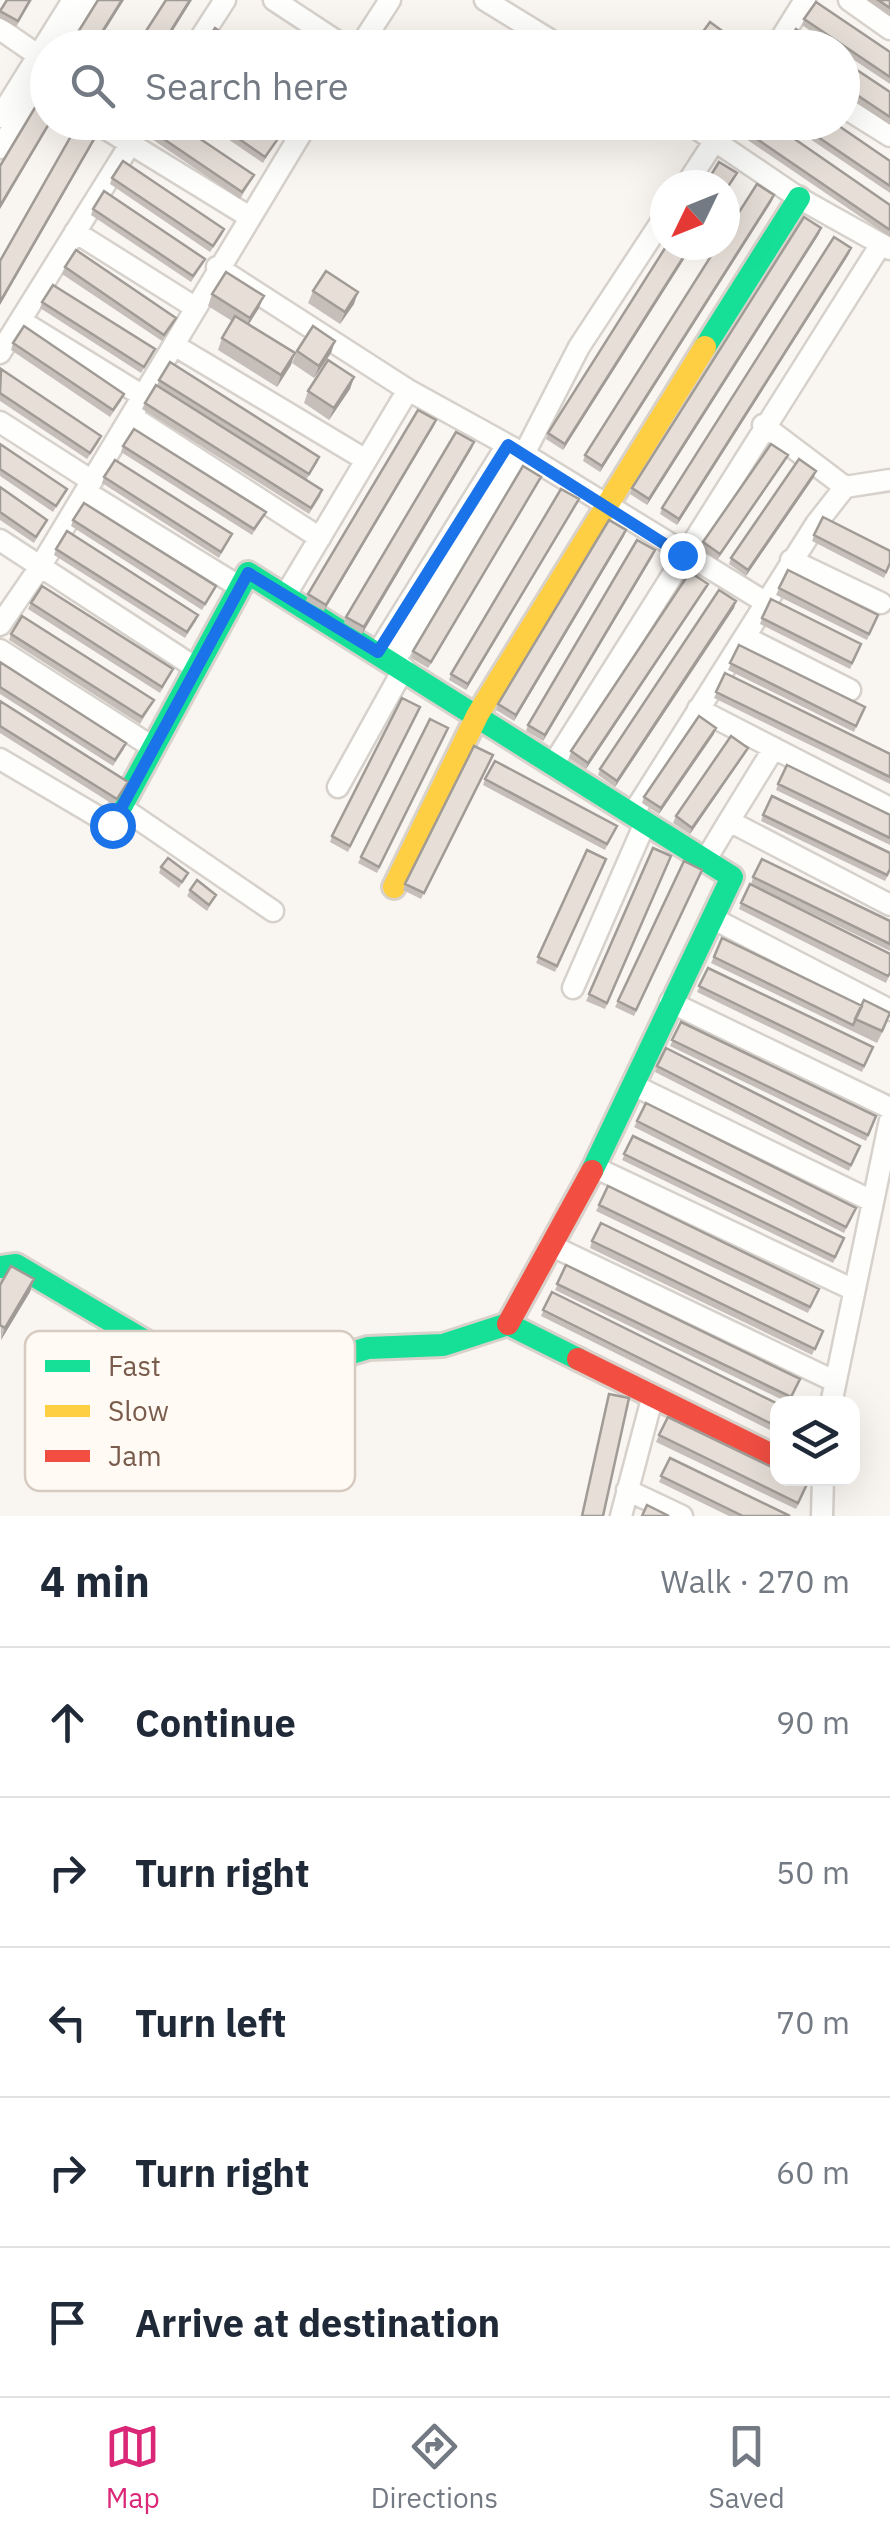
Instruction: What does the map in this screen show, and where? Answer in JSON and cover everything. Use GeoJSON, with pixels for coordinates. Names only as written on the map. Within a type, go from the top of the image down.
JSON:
{"type":"FeatureCollection","features":[{"type":"Feature","properties":{"kind":"street"},"geometry":{"type":"LineString","coordinates":[[61,30],[73,0]]}},
{"type":"Feature","properties":{"kind":"street"},"geometry":{"type":"LineString","coordinates":[[74,30],[92,0]]}},
{"type":"Feature","properties":{"kind":"street"},"geometry":{"type":"LineString","coordinates":[[206,30],[225,0]]}},
{"type":"Feature","properties":{"kind":"street"},"geometry":{"type":"LineString","coordinates":[[274,0],[320,30]]}},
{"type":"Feature","properties":{"kind":"street"},"geometry":{"type":"LineString","coordinates":[[371,30],[390,0]]}},
{"type":"Feature","properties":{"kind":"street"},"geometry":{"type":"LineString","coordinates":[[486,0],[535,30]]}},
{"type":"Feature","properties":{"kind":"street"},"geometry":{"type":"LineString","coordinates":[[786,30],[805,0]]}},
{"type":"Feature","properties":{"kind":"street"},"geometry":{"type":"LineString","coordinates":[[850,0],[890,29]]}},
{"type":"Feature","properties":{"kind":"street"},"geometry":{"type":"LineString","coordinates":[[0,29],[30,63]]}},
{"type":"Feature","properties":{"kind":"street"},"geometry":{"type":"LineString","coordinates":[[0,117],[30,90]]}},
{"type":"Feature","properties":{"kind":"street"},"geometry":{"type":"LineString","coordinates":[[0,148],[30,99]]}},
{"type":"Feature","properties":{"kind":"street"},"geometry":{"type":"LineString","coordinates":[[860,117],[890,136]]}},
{"type":"Feature","properties":{"kind":"street"},"geometry":{"type":"LineString","coordinates":[[125,140],[248,216]]}},
{"type":"Feature","properties":{"kind":"street"},"geometry":{"type":"LineString","coordinates":[[0,353],[132,140]]}},
{"type":"Feature","properties":{"kind":"street"},"geometry":{"type":"LineString","coordinates":[[0,626],[174,345],[290,140]]}},
{"type":"Feature","properties":{"kind":"street"},"geometry":{"type":"LineString","coordinates":[[696,170],[717,140]]}},
{"type":"Feature","properties":{"kind":"street"},"geometry":{"type":"LineString","coordinates":[[554,762],[763,426],[886,246],[799,198],[731,140]]}},
{"type":"Feature","properties":{"kind":"street"},"geometry":{"type":"LineString","coordinates":[[394,887],[478,714],[799,198]]}},
{"type":"Feature","properties":{"kind":"street"},"geometry":{"type":"LineString","coordinates":[[75,232],[196,308]]}},
{"type":"Feature","properties":{"kind":"street"},"geometry":{"type":"LineString","coordinates":[[338,786],[392,661],[516,450],[650,239]]}},
{"type":"Feature","properties":{"kind":"street"},"geometry":{"type":"LineString","coordinates":[[217,267],[408,390],[516,450],[682,555],[765,602]]}},
{"type":"Feature","properties":{"kind":"street"},"geometry":{"type":"LineString","coordinates":[[21,321],[143,396]]}},
{"type":"Feature","properties":{"kind":"street"},"geometry":{"type":"LineString","coordinates":[[174,345],[366,460]]}},
{"type":"Feature","properties":{"kind":"street"},"geometry":{"type":"LineString","coordinates":[[286,596],[408,390]]}},
{"type":"Feature","properties":{"kind":"street"},"geometry":{"type":"LineString","coordinates":[[131,416],[320,538]]}},
{"type":"Feature","properties":{"kind":"street"},"geometry":{"type":"LineString","coordinates":[[0,422],[240,587]]}},
{"type":"Feature","properties":{"kind":"street"},"geometry":{"type":"LineString","coordinates":[[763,426],[845,487]]}},
{"type":"Feature","properties":{"kind":"street"},"geometry":{"type":"LineString","coordinates":[[573,988],[638,819],[698,709],[791,560],[845,487],[890,480]]}},
{"type":"Feature","properties":{"kind":"street"},"geometry":{"type":"LineString","coordinates":[[0,540],[196,668]]}},
{"type":"Feature","properties":{"kind":"street"},"geometry":{"type":"LineString","coordinates":[[791,560],[882,602]]}},
{"type":"Feature","properties":{"kind":"street"},"geometry":{"type":"LineString","coordinates":[[0,759],[112,825],[248,573],[732,877],[594,1167],[508,1324],[444,1345],[355,1352]]}},
{"type":"Feature","properties":{"kind":"street"},"geometry":{"type":"LineString","coordinates":[[745,637],[850,690]]}},
{"type":"Feature","properties":{"kind":"street"},"geometry":{"type":"LineString","coordinates":[[0,650],[154,748]]}},
{"type":"Feature","properties":{"kind":"street"},"geometry":{"type":"LineString","coordinates":[[698,709],[890,808]]}},
{"type":"Feature","properties":{"kind":"street"},"geometry":{"type":"LineString","coordinates":[[705,861],[774,748]]}},
{"type":"Feature","properties":{"kind":"street"},"geometry":{"type":"LineString","coordinates":[[121,808],[272,911]]}},
{"type":"Feature","properties":{"kind":"street"},"geometry":{"type":"LineString","coordinates":[[729,821],[890,906]]}},
{"type":"Feature","properties":{"kind":"street"},"geometry":{"type":"LineString","coordinates":[[712,918],[890,1010]]}},
{"type":"Feature","properties":{"kind":"street"},"geometry":{"type":"LineString","coordinates":[[670,1002],[890,1108]]}},
{"type":"Feature","properties":{"kind":"street"},"geometry":{"type":"LineString","coordinates":[[633,1084],[872,1201]]}},
{"type":"Feature","properties":{"kind":"street"},"geometry":{"type":"LineString","coordinates":[[832,1396],[890,1120]]}},
{"type":"Feature","properties":{"kind":"street"},"geometry":{"type":"LineString","coordinates":[[594,1167],[854,1290]]}},
{"type":"Feature","properties":{"kind":"street"},"geometry":{"type":"LineString","coordinates":[[550,1246],[834,1381]]}},
{"type":"Feature","properties":{"kind":"street"},"geometry":{"type":"LineString","coordinates":[[0,1267],[16,1265],[128,1331]]}},
{"type":"Feature","properties":{"kind":"street"},"geometry":{"type":"LineString","coordinates":[[508,1324],[770,1454]]}},
{"type":"Feature","properties":{"kind":"street"},"geometry":{"type":"LineString","coordinates":[[621,1516],[653,1395]]}},
{"type":"Feature","properties":{"kind":"street"},"geometry":{"type":"LineString","coordinates":[[822,1486],[822,1516]]}},
{"type":"Feature","properties":{"kind":"street"},"geometry":{"type":"LineString","coordinates":[[627,1490],[682,1516]]}},
{"type":"Feature","properties":{"kind":"building"},"geometry":{"type":"Polygon","coordinates":[[[7,0],[30,0],[18,21],[0,11],[7,0]]]}},
{"type":"Feature","properties":{"kind":"building"},"geometry":{"type":"Polygon","coordinates":[[[98,0],[122,0],[103,30],[79,30],[98,0]]]}},
{"type":"Feature","properties":{"kind":"building"},"geometry":{"type":"Polygon","coordinates":[[[166,0],[190,0],[171,30],[147,30],[166,0]]]}},
{"type":"Feature","properties":{"kind":"building"},"geometry":{"type":"Polygon","coordinates":[[[816,2],[857,30],[820,30],[804,19],[816,2]]]}},
{"type":"Feature","properties":{"kind":"building"},"geometry":{"type":"Polygon","coordinates":[[[710,22],[721,30],[704,30],[710,22]]]}},
{"type":"Feature","properties":{"kind":"building"},"geometry":{"type":"Polygon","coordinates":[[[860,32],[890,52],[890,77],[860,57],[860,32]]]}},
{"type":"Feature","properties":{"kind":"building"},"geometry":{"type":"Polygon","coordinates":[[[860,72],[890,92],[890,117],[860,97],[860,72]]]}},
{"type":"Feature","properties":{"kind":"building"},"geometry":{"type":"Polygon","coordinates":[[[30,116],[30,140],[39,140],[0,206],[0,166],[30,116]]]}},
{"type":"Feature","properties":{"kind":"building"},"geometry":{"type":"Polygon","coordinates":[[[69,140],[93,140],[0,302],[0,261],[69,140]]]}},
{"type":"Feature","properties":{"kind":"building"},"geometry":{"type":"Polygon","coordinates":[[[165,140],[202,140],[254,175],[242,192],[165,140]]]}},
{"type":"Feature","properties":{"kind":"building"},"geometry":{"type":"Polygon","coordinates":[[[241,140],[277,140],[265,157],[241,140]]]}},
{"type":"Feature","properties":{"kind":"building"},"geometry":{"type":"Polygon","coordinates":[[[758,140],[796,140],[890,205],[890,230],[758,140]]]}},
{"type":"Feature","properties":{"kind":"building"},"geometry":{"type":"Polygon","coordinates":[[[822,140],[859,140],[890,161],[890,186],[822,140]]]}},
{"type":"Feature","properties":{"kind":"building"},"geometry":{"type":"Polygon","coordinates":[[[123,161],[224,229],[213,246],[112,178],[123,161]]]}},
{"type":"Feature","properties":{"kind":"building"},"geometry":{"type":"Polygon","coordinates":[[[719,162],[732,170],[714,170],[719,162]]]}},
{"type":"Feature","properties":{"kind":"building"},"geometry":{"type":"Polygon","coordinates":[[[757,184],[774,195],[740,249],[740,211],[757,184]]]}},
{"type":"Feature","properties":{"kind":"building"},"geometry":{"type":"Polygon","coordinates":[[[104,191],[205,259],[193,276],[93,209],[104,191]]]}},
{"type":"Feature","properties":{"kind":"building"},"geometry":{"type":"Polygon","coordinates":[[[804,217],[821,228],[649,499],[632,488],[804,217]]]}},
{"type":"Feature","properties":{"kind":"building"},"geometry":{"type":"Polygon","coordinates":[[[834,237],[851,248],[679,519],[662,508],[834,237]]]}},
{"type":"Feature","properties":{"kind":"building"},"geometry":{"type":"Polygon","coordinates":[[[76,250],[176,318],[164,335],[65,267],[76,250]]]}},
{"type":"Feature","properties":{"kind":"building"},"geometry":{"type":"Polygon","coordinates":[[[658,260],[682,260],[565,444],[548,433],[658,260]]]}},
{"type":"Feature","properties":{"kind":"building"},"geometry":{"type":"Polygon","coordinates":[[[708,260],[733,260],[602,466],[585,455],[708,260]]]}},
{"type":"Feature","properties":{"kind":"building"},"geometry":{"type":"Polygon","coordinates":[[[326,271],[358,292],[345,312],[313,291],[326,271]]]}},
{"type":"Feature","properties":{"kind":"building"},"geometry":{"type":"Polygon","coordinates":[[[226,272],[264,296],[250,318],[212,294],[226,272]]]}},
{"type":"Feature","properties":{"kind":"building"},"geometry":{"type":"Polygon","coordinates":[[[53,285],[155,349],[144,367],[42,302],[53,285]]]}},
{"type":"Feature","properties":{"kind":"building"},"geometry":{"type":"Polygon","coordinates":[[[235,316],[295,353],[281,375],[222,338],[235,316]]]}},
{"type":"Feature","properties":{"kind":"building"},"geometry":{"type":"Polygon","coordinates":[[[24,326],[124,394],[113,410],[13,343],[24,326]]]}},
{"type":"Feature","properties":{"kind":"building"},"geometry":{"type":"Polygon","coordinates":[[[313,326],[335,341],[319,366],[297,351],[313,326]]]}},
{"type":"Feature","properties":{"kind":"building"},"geometry":{"type":"Polygon","coordinates":[[[328,360],[354,377],[334,408],[308,391],[328,360]]]}},
{"type":"Feature","properties":{"kind":"building"},"geometry":{"type":"Polygon","coordinates":[[[170,362],[319,457],[309,474],[159,380],[170,362]]]}},
{"type":"Feature","properties":{"kind":"building"},"geometry":{"type":"Polygon","coordinates":[[[1,369],[101,436],[90,453],[0,393],[1,369]]]}},
{"type":"Feature","properties":{"kind":"building"},"geometry":{"type":"Polygon","coordinates":[[[156,385],[322,490],[311,508],[145,403],[156,385]]]}},
{"type":"Feature","properties":{"kind":"building"},"geometry":{"type":"Polygon","coordinates":[[[418,410],[436,420],[326,605],[308,594],[418,410]]]}},
{"type":"Feature","properties":{"kind":"building"},"geometry":{"type":"Polygon","coordinates":[[[134,429],[266,512],[254,529],[123,446],[134,429]]]}},
{"type":"Feature","properties":{"kind":"building"},"geometry":{"type":"Polygon","coordinates":[[[456,432],[474,442],[364,627],[346,617],[456,432]]]}},
{"type":"Feature","properties":{"kind":"building"},"geometry":{"type":"Polygon","coordinates":[[[0,444],[67,489],[56,506],[0,469],[0,444]]]}},
{"type":"Feature","properties":{"kind":"building"},"geometry":{"type":"Polygon","coordinates":[[[771,444],[788,455],[720,554],[703,542],[771,444]]]}},
{"type":"Feature","properties":{"kind":"building"},"geometry":{"type":"Polygon","coordinates":[[[799,459],[816,471],[748,570],[731,558],[799,459]]]}},
{"type":"Feature","properties":{"kind":"building"},"geometry":{"type":"Polygon","coordinates":[[[115,460],[232,534],[221,552],[104,477],[115,460]]]}},
{"type":"Feature","properties":{"kind":"building"},"geometry":{"type":"Polygon","coordinates":[[[523,466],[541,477],[431,662],[413,651],[523,466]]]}},
{"type":"Feature","properties":{"kind":"building"},"geometry":{"type":"Polygon","coordinates":[[[0,487],[47,520],[36,537],[0,512],[0,487]]]}},
{"type":"Feature","properties":{"kind":"building"},"geometry":{"type":"Polygon","coordinates":[[[561,489],[579,499],[468,684],[451,674],[561,489]]]}},
{"type":"Feature","properties":{"kind":"building"},"geometry":{"type":"Polygon","coordinates":[[[84,503],[216,586],[205,604],[73,520],[84,503]]]}},
{"type":"Feature","properties":{"kind":"building"},"geometry":{"type":"Polygon","coordinates":[[[823,517],[890,551],[886,572],[814,535],[823,517]]]}},
{"type":"Feature","properties":{"kind":"building"},"geometry":{"type":"Polygon","coordinates":[[[609,520],[626,530],[516,715],[498,704],[609,520]]]}},
{"type":"Feature","properties":{"kind":"building"},"geometry":{"type":"Polygon","coordinates":[[[67,531],[198,615],[187,632],[56,549],[67,531]]]}},
{"type":"Feature","properties":{"kind":"building"},"geometry":{"type":"Polygon","coordinates":[[[637,540],[655,550],[545,735],[528,725],[637,540]]]}},
{"type":"Feature","properties":{"kind":"building"},"geometry":{"type":"Polygon","coordinates":[[[788,570],[878,615],[869,634],[779,588],[788,570]]]}},
{"type":"Feature","properties":{"kind":"building"},"geometry":{"type":"Polygon","coordinates":[[[690,572],[708,584],[588,763],[571,751],[690,572]]]}},
{"type":"Feature","properties":{"kind":"building"},"geometry":{"type":"Polygon","coordinates":[[[42,586],[173,669],[162,687],[31,603],[42,586]]]}},
{"type":"Feature","properties":{"kind":"building"},"geometry":{"type":"Polygon","coordinates":[[[719,590],[736,601],[617,781],[600,769],[719,590]]]}},
{"type":"Feature","properties":{"kind":"building"},"geometry":{"type":"Polygon","coordinates":[[[771,599],[861,644],[852,663],[762,618],[771,599]]]}},
{"type":"Feature","properties":{"kind":"building"},"geometry":{"type":"Polygon","coordinates":[[[22,616],[154,700],[142,717],[11,634],[22,616]]]}},
{"type":"Feature","properties":{"kind":"building"},"geometry":{"type":"Polygon","coordinates":[[[739,645],[865,707],[856,726],[730,663],[739,645]]]}},
{"type":"Feature","properties":{"kind":"building"},"geometry":{"type":"Polygon","coordinates":[[[0,662],[126,743],[115,760],[0,687],[0,662]]]}},
{"type":"Feature","properties":{"kind":"building"},"geometry":{"type":"Polygon","coordinates":[[[725,673],[890,754],[890,777],[716,692],[725,673]]]}},
{"type":"Feature","properties":{"kind":"building"},"geometry":{"type":"Polygon","coordinates":[[[402,698],[420,707],[350,846],[332,836],[402,698]]]}},
{"type":"Feature","properties":{"kind":"building"},"geometry":{"type":"Polygon","coordinates":[[[0,701],[128,782],[117,799],[0,726],[0,701]]]}},
{"type":"Feature","properties":{"kind":"building"},"geometry":{"type":"Polygon","coordinates":[[[699,716],[716,728],[661,808],[644,797],[699,716]]]}},
{"type":"Feature","properties":{"kind":"building"},"geometry":{"type":"Polygon","coordinates":[[[430,719],[448,728],[379,867],[361,857],[430,719]]]}},
{"type":"Feature","properties":{"kind":"building"},"geometry":{"type":"Polygon","coordinates":[[[731,736],[748,748],[692,828],[676,816],[731,736]]]}},
{"type":"Feature","properties":{"kind":"building"},"geometry":{"type":"Polygon","coordinates":[[[474,746],[493,755],[424,893],[405,884],[474,746]]]}},
{"type":"Feature","properties":{"kind":"building"},"geometry":{"type":"Polygon","coordinates":[[[495,761],[617,826],[607,844],[485,779],[495,761]]]}},
{"type":"Feature","properties":{"kind":"building"},"geometry":{"type":"Polygon","coordinates":[[[787,765],[890,815],[890,838],[778,784],[787,765]]]}},
{"type":"Feature","properties":{"kind":"building"},"geometry":{"type":"Polygon","coordinates":[[[772,796],[890,853],[887,875],[763,815],[772,796]]]}},
{"type":"Feature","properties":{"kind":"building"},"geometry":{"type":"Polygon","coordinates":[[[653,848],[671,856],[607,1003],[589,994],[653,848]]]}},
{"type":"Feature","properties":{"kind":"building"},"geometry":{"type":"Polygon","coordinates":[[[587,850],[606,859],[557,966],[538,957],[587,850]]]}},
{"type":"Feature","properties":{"kind":"building"},"geometry":{"type":"Polygon","coordinates":[[[168,858],[188,873],[182,882],[161,867],[168,858]]]}},
{"type":"Feature","properties":{"kind":"building"},"geometry":{"type":"Polygon","coordinates":[[[762,859],[890,921],[890,944],[753,877],[762,859]]]}},
{"type":"Feature","properties":{"kind":"building"},"geometry":{"type":"Polygon","coordinates":[[[684,861],[702,870],[636,1010],[618,1001],[684,861]]]}},
{"type":"Feature","properties":{"kind":"building"},"geometry":{"type":"Polygon","coordinates":[[[197,880],[216,895],[209,905],[190,890],[197,880]]]}},
{"type":"Feature","properties":{"kind":"building"},"geometry":{"type":"Polygon","coordinates":[[[750,884],[890,954],[890,973],[888,976],[741,903],[750,884]]]}},
{"type":"Feature","properties":{"kind":"building"},"geometry":{"type":"Polygon","coordinates":[[[722,938],[862,1006],[853,1025],[714,957],[722,938]]]}},
{"type":"Feature","properties":{"kind":"building"},"geometry":{"type":"Polygon","coordinates":[[[708,968],[873,1047],[864,1066],[699,986],[708,968]]]}},
{"type":"Feature","properties":{"kind":"building"},"geometry":{"type":"Polygon","coordinates":[[[864,1000],[890,1013],[882,1031],[855,1019],[864,1000]]]}},
{"type":"Feature","properties":{"kind":"building"},"geometry":{"type":"Polygon","coordinates":[[[681,1022],[876,1116],[868,1135],[672,1040],[681,1022]]]}},
{"type":"Feature","properties":{"kind":"building"},"geometry":{"type":"Polygon","coordinates":[[[666,1048],[860,1146],[851,1165],[657,1066],[666,1048]]]}},
{"type":"Feature","properties":{"kind":"building"},"geometry":{"type":"Polygon","coordinates":[[[646,1103],[856,1208],[846,1227],[637,1121],[646,1103]]]}},
{"type":"Feature","properties":{"kind":"building"},"geometry":{"type":"Polygon","coordinates":[[[633,1136],[844,1238],[835,1257],[624,1154],[633,1136]]]}},
{"type":"Feature","properties":{"kind":"building"},"geometry":{"type":"Polygon","coordinates":[[[608,1186],[819,1289],[810,1307],[599,1205],[608,1186]]]}},
{"type":"Feature","properties":{"kind":"building"},"geometry":{"type":"Polygon","coordinates":[[[601,1223],[823,1331],[815,1349],[592,1241],[601,1223]]]}},
{"type":"Feature","properties":{"kind":"building"},"geometry":{"type":"Polygon","coordinates":[[[566,1265],[800,1379],[789,1396],[557,1284],[566,1265]]]}},
{"type":"Feature","properties":{"kind":"building"},"geometry":{"type":"Polygon","coordinates":[[[11,1266],[34,1279],[5,1328],[0,1325],[0,1285],[11,1266]]]}},
{"type":"Feature","properties":{"kind":"building"},"geometry":{"type":"Polygon","coordinates":[[[552,1292],[770,1400],[770,1423],[543,1310],[552,1292]]]}},
{"type":"Feature","properties":{"kind":"building"},"geometry":{"type":"Polygon","coordinates":[[[609,1394],[629,1398],[603,1516],[582,1516],[609,1394]]]}},
{"type":"Feature","properties":{"kind":"building"},"geometry":{"type":"Polygon","coordinates":[[[668,1417],[770,1466],[770,1486],[806,1486],[798,1503],[659,1435],[668,1417]]]}},
{"type":"Feature","properties":{"kind":"building"},"geometry":{"type":"Polygon","coordinates":[[[670,1458],[790,1516],[743,1516],[661,1476],[670,1458]]]}},
{"type":"Feature","properties":{"kind":"building"},"geometry":{"type":"Polygon","coordinates":[[[647,1505],[669,1516],[642,1516],[647,1505]]]}},
{"type":"Feature","properties":{"kind":"traffic: fast"},"geometry":{"type":"LineString","coordinates":[[705,347],[799,198]]}},
{"type":"Feature","properties":{"kind":"traffic: fast"},"geometry":{"type":"LineString","coordinates":[[121,807],[248,573],[732,877],[592,1171]]}},
{"type":"Feature","properties":{"kind":"traffic: fast"},"geometry":{"type":"LineString","coordinates":[[0,1267],[16,1265],[128,1331]]}},
{"type":"Feature","properties":{"kind":"traffic: fast"},"geometry":{"type":"LineString","coordinates":[[355,1352],[443,1345],[508,1324],[578,1359]]}},
{"type":"Feature","properties":{"kind":"traffic: slow"},"geometry":{"type":"LineString","coordinates":[[394,887],[478,714],[705,347]]}},
{"type":"Feature","properties":{"kind":"traffic: jam"},"geometry":{"type":"LineString","coordinates":[[508,1324],[592,1171]]}},
{"type":"Feature","properties":{"kind":"traffic: jam"},"geometry":{"type":"LineString","coordinates":[[578,1359],[770,1454]]}},
{"type":"Feature","properties":{"kind":"route"},"geometry":{"type":"LineString","coordinates":[[112,825],[248,573],[378,652],[508,445],[682,555]]}}]}
